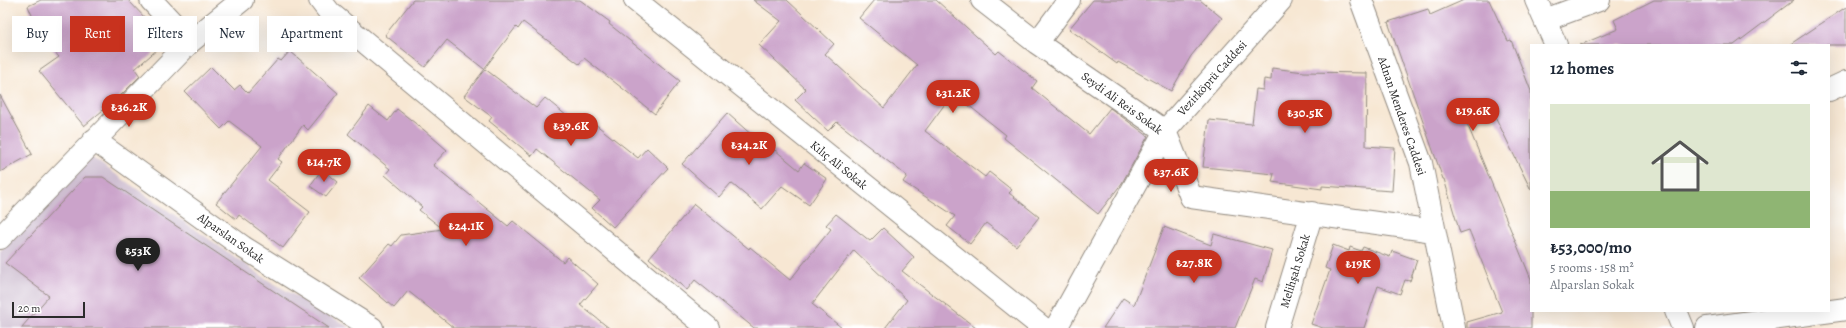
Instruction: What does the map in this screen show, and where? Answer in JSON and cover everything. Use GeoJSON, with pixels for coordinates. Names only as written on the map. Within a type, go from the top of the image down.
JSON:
{"type":"FeatureCollection","features":[{"type":"Feature","properties":{"kind":"street"},"geometry":{"type":"LineString","coordinates":[[151,0],[166,16]]}},
{"type":"Feature","properties":{"kind":"street"},"geometry":{"type":"LineString","coordinates":[[197,36],[242,0]]}},
{"type":"Feature","properties":{"kind":"street"},"geometry":{"type":"LineString","coordinates":[[320,0],[330,13],[708,328]]}},
{"type":"Feature","properties":{"kind":"street","name":"Kılıç Ali Sokak"},"geometry":{"type":"LineString","coordinates":[[635,0],[1043,328]]}},
{"type":"Feature","properties":{"kind":"street","name":"Seydi Ali Reis Sokak"},"geometry":{"type":"LineString","coordinates":[[982,0],[1037,44],[1165,131],[1191,197],[1434,231]]}},
{"type":"Feature","properties":{"kind":"street"},"geometry":{"type":"LineString","coordinates":[[1037,44],[1069,0]]}},
{"type":"Feature","properties":{"kind":"street","name":"Vezirköprü Caddesi"},"geometry":{"type":"LineString","coordinates":[[1056,328],[1165,131],[1281,0]]}},
{"type":"Feature","properties":{"kind":"street","name":"Adnan Menderes Caddesi"},"geometry":{"type":"LineString","coordinates":[[1362,0],[1421,163],[1454,328]]}},
{"type":"Feature","properties":{"kind":"street"},"geometry":{"type":"LineString","coordinates":[[1536,0],[1556,44]]}},
{"type":"Feature","properties":{"kind":"street"},"geometry":{"type":"LineString","coordinates":[[1545,20],[1599,0]]}},
{"type":"Feature","properties":{"kind":"street"},"geometry":{"type":"LineString","coordinates":[[0,238],[180,52]]}},
{"type":"Feature","properties":{"kind":"street"},"geometry":{"type":"LineString","coordinates":[[1830,90],[1846,82]]}},
{"type":"Feature","properties":{"kind":"street","name":"Alparslan Sokak"},"geometry":{"type":"LineString","coordinates":[[94,140],[243,247],[372,328]]}},
{"type":"Feature","properties":{"kind":"street","name":"Melihşah Sokak"},"geometry":{"type":"LineString","coordinates":[[1277,328],[1312,213]]}},
{"type":"Feature","properties":{"kind":"street"},"geometry":{"type":"LineString","coordinates":[[1830,311],[1846,309]]}},
{"type":"Feature","properties":{"kind":"street"},"geometry":{"type":"LineString","coordinates":[[1676,312],[1683,328]]}},
{"type":"Feature","properties":{"kind":"street"},"geometry":{"type":"LineString","coordinates":[[1706,328],[1824,312]]}},
{"type":"Feature","properties":{"kind":"shaded area"},"geometry":{"type":"Polygon","coordinates":[[[91,157],[268,280],[351,328],[0,328],[0,252],[91,157]]]}},
{"type":"Feature","properties":{"kind":"building"},"geometry":{"type":"Polygon","coordinates":[[[41,0],[128,0],[143,16],[133,16],[133,52],[154,52],[135,69],[140,76],[121,95],[84,126],[39,71],[59,57],[55,52],[62,52],[62,16],[32,16],[28,6],[41,0]]]}},
{"type":"Feature","properties":{"kind":"building"},"geometry":{"type":"Polygon","coordinates":[[[413,0],[580,0],[610,22],[609,24],[680,81],[655,114],[584,58],[579,64],[523,22],[518,29],[516,27],[484,69],[447,40],[425,67],[385,35],[413,0]]]}},
{"type":"Feature","properties":{"kind":"building"},"geometry":{"type":"Polygon","coordinates":[[[753,0],[787,0],[834,44],[825,54],[884,108],[917,65],[859,18],[874,0],[936,0],[996,54],[999,51],[1037,81],[1032,88],[1089,134],[1110,108],[1148,136],[1122,183],[1098,214],[1004,138],[1006,135],[953,93],[925,131],[985,177],[989,172],[1012,190],[1009,193],[1039,217],[1016,246],[986,223],[970,244],[947,226],[955,216],[903,182],[907,176],[837,122],[828,131],[795,100],[806,89],[759,45],[781,21],[753,0]]]}},
{"type":"Feature","properties":{"kind":"building"},"geometry":{"type":"Polygon","coordinates":[[[1093,0],[1200,0],[1222,18],[1191,56],[1171,91],[1118,62],[1117,64],[1069,29],[1093,0]]]}},
{"type":"Feature","properties":{"kind":"building"},"geometry":{"type":"Polygon","coordinates":[[[1464,0],[1489,0],[1508,41],[1511,40],[1530,88],[1530,188],[1492,110],[1466,121],[1530,277],[1531,328],[1467,328],[1467,322],[1502,312],[1469,230],[1460,233],[1444,179],[1388,22],[1428,9],[1430,15],[1464,0]]]}},
{"type":"Feature","properties":{"kind":"building"},"geometry":{"type":"Polygon","coordinates":[[[1654,0],[1794,0],[1735,44],[1582,44],[1618,29],[1614,20],[1654,0]]]}},
{"type":"Feature","properties":{"kind":"building"},"geometry":{"type":"Polygon","coordinates":[[[1846,7],[1846,45],[1790,44],[1846,7]]]}},
{"type":"Feature","properties":{"kind":"building"},"geometry":{"type":"Polygon","coordinates":[[[289,52],[291,52],[338,93],[308,130],[303,125],[278,159],[282,162],[268,180],[310,212],[283,248],[239,215],[236,219],[216,203],[262,146],[229,121],[221,129],[185,92],[211,67],[234,90],[240,85],[248,93],[278,59],[281,61],[289,52]]]}},
{"type":"Feature","properties":{"kind":"building"},"geometry":{"type":"Polygon","coordinates":[[[1272,68],[1304,72],[1367,73],[1366,146],[1395,148],[1392,191],[1322,186],[1322,189],[1272,182],[1274,174],[1203,167],[1209,120],[1252,124],[1256,89],[1263,90],[1264,79],[1271,80],[1272,68]]]}},
{"type":"Feature","properties":{"kind":"building"},"geometry":{"type":"Polygon","coordinates":[[[485,69],[536,108],[545,98],[578,125],[585,116],[638,158],[647,148],[668,168],[613,227],[592,208],[600,200],[537,149],[532,156],[489,121],[492,117],[464,96],[485,69]]]}},
{"type":"Feature","properties":{"kind":"building"},"geometry":{"type":"Polygon","coordinates":[[[0,95],[32,154],[0,172],[0,95]]]}},
{"type":"Feature","properties":{"kind":"building"},"geometry":{"type":"Polygon","coordinates":[[[369,106],[388,121],[397,109],[447,150],[433,165],[508,226],[513,221],[563,262],[567,257],[598,284],[580,305],[609,328],[454,328],[408,291],[394,308],[359,278],[389,244],[392,246],[401,235],[443,229],[419,210],[422,207],[385,175],[390,169],[348,134],[369,106]]]}},
{"type":"Feature","properties":{"kind":"building"},"geometry":{"type":"Polygon","coordinates":[[[727,113],[772,153],[775,150],[799,170],[804,163],[827,179],[809,205],[782,186],[762,209],[731,183],[719,197],[682,164],[727,113]]]}},
{"type":"Feature","properties":{"kind":"building"},"geometry":{"type":"Polygon","coordinates":[[[322,169],[338,182],[326,197],[310,186],[322,169]]]}},
{"type":"Feature","properties":{"kind":"building"},"geometry":{"type":"Polygon","coordinates":[[[85,177],[103,177],[329,328],[21,328],[49,296],[5,263],[85,177]]]}},
{"type":"Feature","properties":{"kind":"building"},"geometry":{"type":"Polygon","coordinates":[[[694,204],[790,280],[831,229],[826,225],[836,214],[870,241],[883,228],[914,257],[902,271],[976,328],[885,328],[907,300],[854,250],[812,304],[842,328],[754,328],[695,280],[687,290],[649,258],[694,204]]]}},
{"type":"Feature","properties":{"kind":"building"},"geometry":{"type":"Polygon","coordinates":[[[1164,227],[1211,245],[1214,234],[1272,250],[1263,282],[1255,279],[1235,328],[1103,328],[1123,298],[1134,305],[1164,227]]]}},
{"type":"Feature","properties":{"kind":"building"},"geometry":{"type":"Polygon","coordinates":[[[1333,245],[1349,251],[1350,247],[1361,251],[1363,247],[1390,257],[1392,251],[1417,260],[1410,281],[1405,280],[1400,294],[1378,286],[1364,328],[1323,328],[1311,324],[1330,270],[1325,268],[1333,245]]]}}]}
